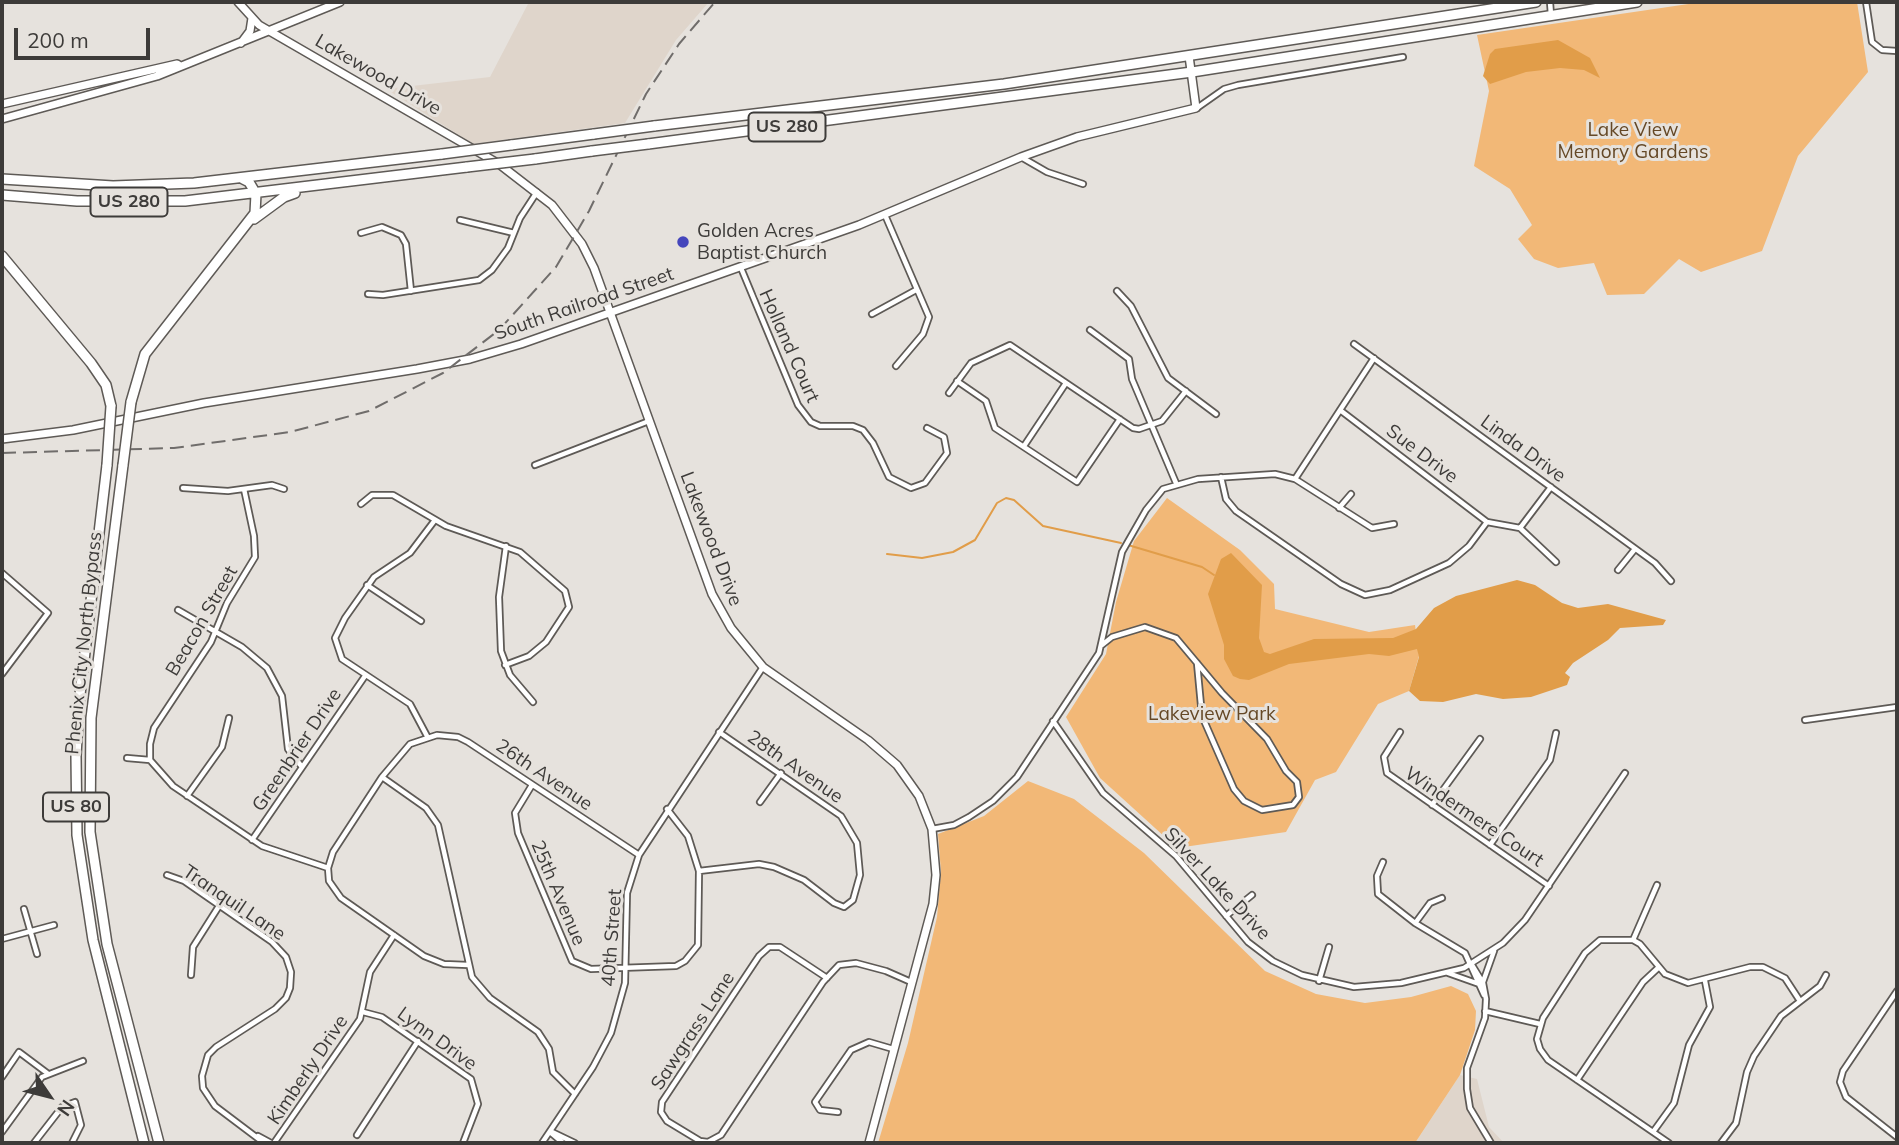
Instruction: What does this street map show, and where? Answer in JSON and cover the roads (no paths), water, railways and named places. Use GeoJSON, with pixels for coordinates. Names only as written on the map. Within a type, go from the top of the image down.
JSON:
{"type":"FeatureCollection","features":[{"type":"Feature","properties":{"kind":"highway","name":"US 280"},"geometry":{"type":"LineString","coordinates":[[243,178],[1004,84],[1536,2]]}},
{"type":"Feature","properties":{"kind":"highway","name":"US 280"},"geometry":{"type":"LineString","coordinates":[[2,195],[131,202],[310,188],[1192,72],[1637,2]]}},
{"type":"Feature","properties":{"kind":"highway"},"geometry":{"type":"LineString","coordinates":[[2,179],[121,186],[243,178],[256,194]]}},
{"type":"Feature","properties":{"kind":"highway"},"geometry":{"type":"LineString","coordinates":[[250,222],[284,197],[310,188]]}},
{"type":"Feature","properties":{"kind":"highway","name":"US 80"},"geometry":{"type":"LineString","coordinates":[[250,222],[257,205],[256,194]]}},
{"type":"Feature","properties":{"kind":"highway","name":"Phenix City North Bypass"},"geometry":{"type":"LineString","coordinates":[[159,1143],[107,944],[90,832],[91,718],[132,391],[138,369],[154,340],[250,222]]}},
{"type":"Feature","properties":{"kind":"highway","name":"Phenix City North Bypass"},"geometry":{"type":"LineString","coordinates":[[2,256],[92,363],[106,385],[111,406],[112,427],[79,703],[75,769],[77,835],[93,940],[144,1143]]}},
{"type":"Feature","properties":{"kind":"street","name":"Lakewood Drive"},"geometry":{"type":"LineString","coordinates":[[238,2],[270,32],[292,42],[499,164],[537,191],[582,244],[611,311],[712,594],[731,628],[763,667],[868,740],[897,765],[919,796],[932,829],[936,875],[933,904],[869,1143]]}},
{"type":"Feature","properties":{"kind":"street"},"geometry":{"type":"LineString","coordinates":[[2,118],[135,84],[340,2]]}},
{"type":"Feature","properties":{"kind":"street"},"geometry":{"type":"LineString","coordinates":[[1550,2],[1551,15]]}},
{"type":"Feature","properties":{"kind":"street"},"geometry":{"type":"LineString","coordinates":[[1866,2],[1872,42],[1882,50],[1897,51]]}},
{"type":"Feature","properties":{"kind":"street"},"geometry":{"type":"LineString","coordinates":[[241,43],[250,31],[252,18]]}},
{"type":"Feature","properties":{"kind":"street"},"geometry":{"type":"LineString","coordinates":[[292,42],[289,30],[297,21]]}},
{"type":"Feature","properties":{"kind":"street"},"geometry":{"type":"LineString","coordinates":[[1189,56],[1196,108]]}},
{"type":"Feature","properties":{"kind":"street","name":"South Railroad Street"},"geometry":{"type":"LineString","coordinates":[[2,439],[73,430],[204,403],[460,361],[521,344],[741,268],[1077,137],[1196,108],[1224,89],[1403,57]]}},
{"type":"Feature","properties":{"kind":"street"},"geometry":{"type":"LineString","coordinates":[[2,104],[177,64],[180,66]]}},
{"type":"Feature","properties":{"kind":"street"},"geometry":{"type":"LineString","coordinates":[[1021,157],[1047,172],[1083,184]]}},
{"type":"Feature","properties":{"kind":"street"},"geometry":{"type":"LineString","coordinates":[[368,293],[411,291],[479,280],[502,257],[537,191]]}},
{"type":"Feature","properties":{"kind":"street"},"geometry":{"type":"LineString","coordinates":[[884,214],[929,317],[914,347],[896,366]]}},
{"type":"Feature","properties":{"kind":"street"},"geometry":{"type":"LineString","coordinates":[[460,220],[514,233]]}},
{"type":"Feature","properties":{"kind":"street"},"geometry":{"type":"LineString","coordinates":[[360,233],[382,227],[401,235],[406,244],[411,291]]}},
{"type":"Feature","properties":{"kind":"street","name":"Holland Court"},"geometry":{"type":"LineString","coordinates":[[741,268],[798,405],[811,422],[820,426],[853,426],[863,430],[873,443],[889,477],[911,488],[925,483],[947,453],[944,437],[927,428]]}},
{"type":"Feature","properties":{"kind":"street"},"geometry":{"type":"LineString","coordinates":[[872,314],[916,290]]}},
{"type":"Feature","properties":{"kind":"street"},"geometry":{"type":"LineString","coordinates":[[1116,291],[1132,306],[1168,378],[1216,414]]}},
{"type":"Feature","properties":{"kind":"street"},"geometry":{"type":"LineString","coordinates":[[1090,330],[1129,359],[1132,379],[1176,483]]}},
{"type":"Feature","properties":{"kind":"street","name":"Linda Drive"},"geometry":{"type":"LineString","coordinates":[[1354,344],[1664,570],[1671,581]]}},
{"type":"Feature","properties":{"kind":"street"},"geometry":{"type":"LineString","coordinates":[[949,393],[975,360],[1010,345],[1133,428],[1152,426],[1173,410],[1186,391]]}},
{"type":"Feature","properties":{"kind":"street"},"geometry":{"type":"LineString","coordinates":[[1295,479],[1374,358]]}},
{"type":"Feature","properties":{"kind":"street"},"geometry":{"type":"LineString","coordinates":[[957,382],[986,401],[995,428],[1077,482],[1120,419]]}},
{"type":"Feature","properties":{"kind":"street"},"geometry":{"type":"LineString","coordinates":[[1024,446],[1066,383]]}},
{"type":"Feature","properties":{"kind":"street","name":"Sue Drive"},"geometry":{"type":"LineString","coordinates":[[1340,410],[1487,522]]}},
{"type":"Feature","properties":{"kind":"street"},"geometry":{"type":"LineString","coordinates":[[535,465],[649,421]]}},
{"type":"Feature","properties":{"kind":"street"},"geometry":{"type":"LineString","coordinates":[[1101,646],[1122,552],[1146,510],[1163,489],[1176,483],[1260,473],[1295,479],[1372,528],[1394,524]]}},
{"type":"Feature","properties":{"kind":"street"},"geometry":{"type":"LineString","coordinates":[[1221,477],[1226,499],[1236,511],[1355,592],[1370,595],[1390,590],[1449,563],[1469,546],[1487,522],[1520,528],[1556,562]]}},
{"type":"Feature","properties":{"kind":"street"},"geometry":{"type":"LineString","coordinates":[[183,488],[244,489],[261,485],[284,489]]}},
{"type":"Feature","properties":{"kind":"street"},"geometry":{"type":"LineString","coordinates":[[1520,528],[1551,487]]}},
{"type":"Feature","properties":{"kind":"street","name":"Beacon Street"},"geometry":{"type":"LineString","coordinates":[[150,760],[154,728],[217,631],[227,603],[255,557],[254,536],[244,489]]}},
{"type":"Feature","properties":{"kind":"street"},"geometry":{"type":"LineString","coordinates":[[1339,508],[1351,494]]}},
{"type":"Feature","properties":{"kind":"street"},"geometry":{"type":"LineString","coordinates":[[361,504],[372,495],[393,495],[435,520],[520,552],[565,590],[569,607],[538,650],[505,665]]}},
{"type":"Feature","properties":{"kind":"street"},"geometry":{"type":"LineString","coordinates":[[435,520],[410,553],[381,569],[367,585],[339,627],[335,638],[340,655],[365,676],[392,690],[410,704],[427,736],[402,751],[382,777],[333,852],[327,868],[333,891],[394,935],[434,961],[468,965]]}},
{"type":"Feature","properties":{"kind":"street"},"geometry":{"type":"LineString","coordinates":[[506,545],[499,597],[499,635],[505,665],[514,682],[533,702]]}},
{"type":"Feature","properties":{"kind":"street"},"geometry":{"type":"LineString","coordinates":[[1618,570],[1635,549]]}},
{"type":"Feature","properties":{"kind":"street"},"geometry":{"type":"LineString","coordinates":[[2,573],[48,612],[2,674]]}},
{"type":"Feature","properties":{"kind":"street"},"geometry":{"type":"LineString","coordinates":[[367,585],[421,621]]}},
{"type":"Feature","properties":{"kind":"street"},"geometry":{"type":"LineString","coordinates":[[178,610],[255,656],[276,681],[286,712],[288,749],[302,767]]}},
{"type":"Feature","properties":{"kind":"street"},"geometry":{"type":"LineString","coordinates":[[932,829],[954,825],[1007,789],[1101,646],[1112,637],[1145,627],[1176,638],[1197,663],[1216,687],[1267,739],[1286,771],[1297,782],[1299,797],[1293,805],[1262,810],[1244,801],[1234,789],[1202,716],[1197,663]]}},
{"type":"Feature","properties":{"kind":"street","name":"40th Street"},"geometry":{"type":"LineString","coordinates":[[542,1143],[611,1033],[622,997],[626,969],[628,892],[639,855],[763,667]]}},
{"type":"Feature","properties":{"kind":"street","name":"Greenbrier Drive"},"geometry":{"type":"LineString","coordinates":[[252,840],[365,676]]}},
{"type":"Feature","properties":{"kind":"street"},"geometry":{"type":"LineString","coordinates":[[1805,720],[1897,707]]}},
{"type":"Feature","properties":{"kind":"street"},"geometry":{"type":"LineString","coordinates":[[187,796],[222,747],[229,718]]}},
{"type":"Feature","properties":{"kind":"street","name":"Silver Lake Drive"},"geometry":{"type":"LineString","coordinates":[[1053,720],[1103,793],[1176,856],[1260,952],[1287,969],[1319,981],[1354,986],[1385,985],[1448,972],[1472,964],[1495,950],[1525,920],[1625,773]]}},
{"type":"Feature","properties":{"kind":"street","name":"28th Avenue"},"geometry":{"type":"LineString","coordinates":[[699,871],[751,864],[774,867],[790,872],[834,903],[844,906],[853,900],[860,875],[857,843],[851,829],[829,806],[719,732]]}},
{"type":"Feature","properties":{"kind":"street","name":"Windermere Court"},"geometry":{"type":"LineString","coordinates":[[1400,732],[1384,757],[1384,768],[1394,780],[1549,886]]}},
{"type":"Feature","properties":{"kind":"street"},"geometry":{"type":"LineString","coordinates":[[1490,845],[1550,760],[1556,733]]}},
{"type":"Feature","properties":{"kind":"street","name":"26th Avenue"},"geometry":{"type":"LineString","coordinates":[[427,736],[458,737],[639,855]]}},
{"type":"Feature","properties":{"kind":"street"},"geometry":{"type":"LineString","coordinates":[[1432,805],[1480,738]]}},
{"type":"Feature","properties":{"kind":"street"},"geometry":{"type":"LineString","coordinates":[[127,758],[150,760],[162,776],[187,796],[252,840],[271,850],[327,868]]}},
{"type":"Feature","properties":{"kind":"street"},"geometry":{"type":"LineString","coordinates":[[760,802],[781,773]]}},
{"type":"Feature","properties":{"kind":"street"},"geometry":{"type":"LineString","coordinates":[[382,777],[426,808],[439,825],[468,965],[482,990],[538,1032],[549,1049],[553,1072],[562,1084],[575,1094]]}},
{"type":"Feature","properties":{"kind":"street","name":"25th Avenue"},"geometry":{"type":"LineString","coordinates":[[531,785],[519,803],[514,823],[572,961],[591,970],[676,966],[693,954],[700,934],[699,871],[688,836],[667,809]]}},
{"type":"Feature","properties":{"kind":"street"},"geometry":{"type":"LineString","coordinates":[[1383,862],[1377,877],[1378,894],[1415,923],[1465,953],[1481,983],[1486,999],[1485,1011],[1468,1062],[1467,1089],[1470,1108],[1491,1143]]}},
{"type":"Feature","properties":{"kind":"street","name":"Tranquil Lane"},"geometry":{"type":"LineString","coordinates":[[167,875],[184,881],[280,949],[291,972],[290,988],[275,1010],[216,1047],[203,1065],[203,1088],[215,1106],[258,1136],[273,1143]]}},
{"type":"Feature","properties":{"kind":"street"},"geometry":{"type":"LineString","coordinates":[[1633,940],[1657,885]]}},
{"type":"Feature","properties":{"kind":"street"},"geometry":{"type":"LineString","coordinates":[[1226,916],[1252,895]]}},
{"type":"Feature","properties":{"kind":"street"},"geometry":{"type":"LineString","coordinates":[[1415,923],[1430,903],[1442,898]]}},
{"type":"Feature","properties":{"kind":"street"},"geometry":{"type":"LineString","coordinates":[[191,975],[192,947],[219,906]]}},
{"type":"Feature","properties":{"kind":"street"},"geometry":{"type":"LineString","coordinates":[[24,909],[37,954]]}},
{"type":"Feature","properties":{"kind":"street"},"geometry":{"type":"LineString","coordinates":[[2,939],[54,925]]}},
{"type":"Feature","properties":{"kind":"street","name":"Kimberly Drive"},"geometry":{"type":"LineString","coordinates":[[273,1143],[363,1012],[370,972],[394,935]]}},
{"type":"Feature","properties":{"kind":"street"},"geometry":{"type":"LineString","coordinates":[[1669,1143],[1548,1060],[1540,1049],[1537,1039],[1540,1024],[1585,953],[1600,940],[1633,940],[1640,944],[1658,968],[1681,982],[1705,981],[1750,967],[1763,967],[1784,978],[1800,1001]]}},
{"type":"Feature","properties":{"kind":"street","name":"Sawgrass Lane"},"geometry":{"type":"LineString","coordinates":[[827,978],[780,947],[769,947],[759,956],[662,1102],[661,1112],[667,1121],[699,1141],[708,1142],[721,1135],[827,978],[839,965],[856,962],[911,982]]}},
{"type":"Feature","properties":{"kind":"street"},"geometry":{"type":"LineString","coordinates":[[1319,981],[1329,947]]}},
{"type":"Feature","properties":{"kind":"street","name":"Silver Lake Drive"},"geometry":{"type":"LineString","coordinates":[[1481,983],[1495,950]]}},
{"type":"Feature","properties":{"kind":"street"},"geometry":{"type":"LineString","coordinates":[[1577,1080],[1643,982],[1658,968]]}},
{"type":"Feature","properties":{"kind":"street"},"geometry":{"type":"LineString","coordinates":[[1448,972],[1481,983]]}},
{"type":"Feature","properties":{"kind":"street"},"geometry":{"type":"LineString","coordinates":[[1721,1143],[1736,1123],[1747,1072],[1754,1056],[1781,1016],[1820,986],[1826,975]]}},
{"type":"Feature","properties":{"kind":"street"},"geometry":{"type":"LineString","coordinates":[[1653,1132],[1674,1103],[1689,1045],[1710,1007],[1705,981]]}},
{"type":"Feature","properties":{"kind":"street"},"geometry":{"type":"LineString","coordinates":[[1897,991],[1843,1072],[1840,1082],[1846,1097],[1897,1136]]}},
{"type":"Feature","properties":{"kind":"street"},"geometry":{"type":"LineString","coordinates":[[1485,1011],[1540,1024]]}},
{"type":"Feature","properties":{"kind":"street","name":"Lynn Drive"},"geometry":{"type":"LineString","coordinates":[[363,1012],[382,1017],[464,1071],[476,1088],[478,1104],[463,1143]]}},
{"type":"Feature","properties":{"kind":"street"},"geometry":{"type":"LineString","coordinates":[[357,1135],[418,1041]]}},
{"type":"Feature","properties":{"kind":"street"},"geometry":{"type":"LineString","coordinates":[[838,1112],[820,1110],[815,1102],[851,1050],[869,1042],[893,1049]]}},
{"type":"Feature","properties":{"kind":"street"},"geometry":{"type":"LineString","coordinates":[[2,1077],[19,1052],[47,1073]]}},
{"type":"Feature","properties":{"kind":"street"},"geometry":{"type":"LineString","coordinates":[[2,1132],[47,1073],[83,1061]]}},
{"type":"Feature","properties":{"kind":"street"},"geometry":{"type":"LineString","coordinates":[[34,1143],[62,1107],[75,1102],[81,1125],[72,1143]]}},
{"type":"Feature","properties":{"kind":"street"},"geometry":{"type":"LineString","coordinates":[[550,1131],[563,1143]]}},
{"type":"Feature","properties":{"kind":"street"},"geometry":{"type":"LineString","coordinates":[[550,1131],[575,1143]]}},
{"type":"Feature","properties":{"kind":"street","name":"Tranquil Lane"},"geometry":{"type":"LineString","coordinates":[[258,1136],[264,1143]]}},
{"type":"Feature","properties":{"kind":"waterway"},"geometry":{"type":"LineString","coordinates":[[887,554],[922,558],[953,552],[975,540],[997,503],[1006,498],[1014,500],[1043,526],[1121,543]]}},
{"type":"Feature","properties":{"kind":"waterway"},"geometry":{"type":"LineString","coordinates":[[1128,545],[1202,567],[1214,575]]}},
{"type":"Feature","properties":{"kind":"railway"},"geometry":{"type":"LineString","coordinates":[[2,453],[174,448],[290,432],[369,411],[443,373],[499,330],[556,267],[589,211],[646,94],[679,44],[715,2]]}},
{"type":"Feature","properties":{"kind":"place","name":"Golden Acres Baptist Church"},"geometry":{"type":"Point","coordinates":[683,242]}},
{"type":"Feature","properties":{"kind":"park label","name":"Lake View Memory Gardens"},"geometry":{"type":"Point","coordinates":[1633,141]}},
{"type":"Feature","properties":{"kind":"park label","name":"Lakeview Park"},"geometry":{"type":"Point","coordinates":[1212,714]}}]}
